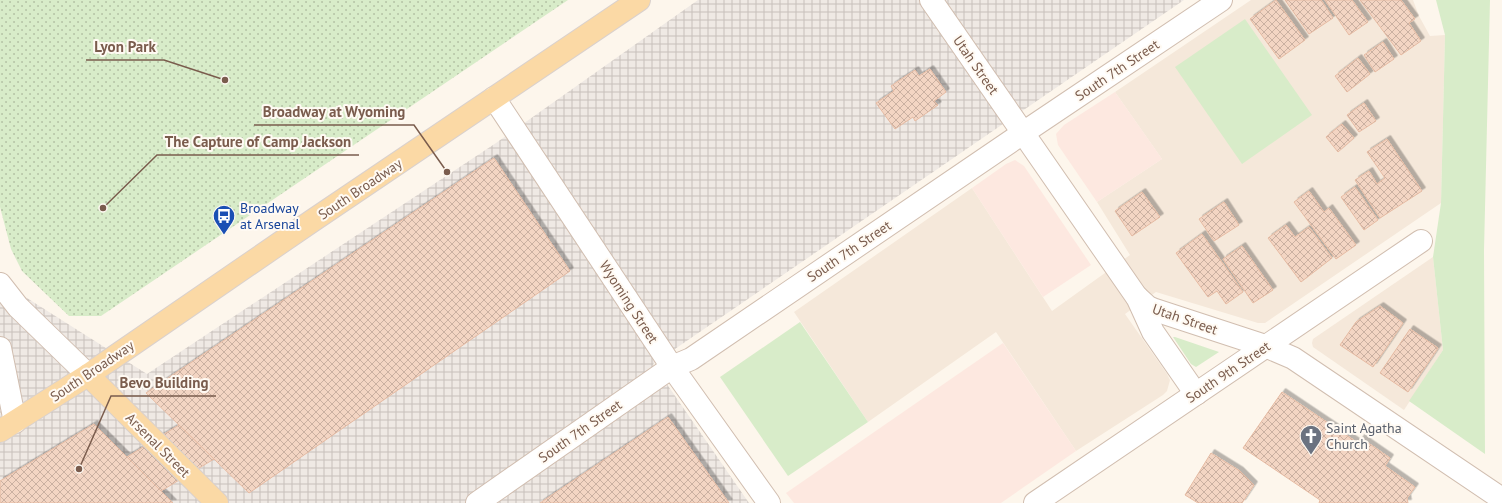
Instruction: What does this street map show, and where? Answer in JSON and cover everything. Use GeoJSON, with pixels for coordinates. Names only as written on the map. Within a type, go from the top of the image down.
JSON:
{"type":"FeatureCollection","features":[{"type":"Feature","properties":{"kind":"main road","name":"South Broadway"},"geometry":{"type":"LineString","coordinates":[[8,426],[88,375],[639,0]]}},
{"type":"Feature","properties":{"kind":"main road","name":"Arsenal Street"},"geometry":{"type":"LineString","coordinates":[[88,375],[217,503]]}},
{"type":"Feature","properties":{"kind":"street","name":"Utah Street"},"geometry":{"type":"LineString","coordinates":[[931,0],[1136,296],[1142,302],[1155,310],[1265,346],[1305,364],[1493,493]]}},
{"type":"Feature","properties":{"kind":"street","name":"South 7th Street"},"geometry":{"type":"LineString","coordinates":[[478,503],[672,367],[691,359],[1221,0]]}},
{"type":"Feature","properties":{"kind":"street","name":"Wyoming Street"},"geometry":{"type":"LineString","coordinates":[[494,98],[672,367],[769,503]]}},
{"type":"Feature","properties":{"kind":"street","name":"South 9th Street"},"geometry":{"type":"LineString","coordinates":[[1035,503],[1421,241]]}},
{"type":"Feature","properties":{"kind":"street","name":"Arsenal Street"},"geometry":{"type":"LineString","coordinates":[[0,284],[18,306],[88,375]]}},
{"type":"Feature","properties":{"kind":"street"},"geometry":{"type":"LineString","coordinates":[[1136,296],[1153,332],[1196,394]]}},
{"type":"Feature","properties":{"kind":"street"},"geometry":{"type":"LineString","coordinates":[[0,348],[8,426]]}},
{"type":"Feature","properties":{"kind":"shaded area"},"geometry":{"type":"Polygon","coordinates":[[[698,0],[1184,0],[653,364],[749,503],[0,503],[0,281],[147,374],[496,143],[698,0]]]}},
{"type":"Feature","properties":{"kind":"shaded area"},"geometry":{"type":"Polygon","coordinates":[[[1251,0],[1413,0],[1419,16],[1430,36],[1445,35],[1441,203],[1265,323],[1258,323],[1156,292],[1125,314],[1167,374],[1170,380],[1167,391],[1076,451],[996,332],[868,422],[794,312],[972,188],[1052,311],[1130,255],[1097,202],[1162,159],[1115,92],[1251,0]]]}},
{"type":"Feature","properties":{"kind":"shaded area"},"geometry":{"type":"Polygon","coordinates":[[[1115,92],[1162,159],[1097,202],[1058,145],[1056,134],[1064,125],[1115,92]]]}},
{"type":"Feature","properties":{"kind":"shaded area"},"geometry":{"type":"Polygon","coordinates":[[[1015,160],[1024,166],[1091,265],[1043,297],[972,188],[1006,164],[1015,160]]]}},
{"type":"Feature","properties":{"kind":"shaded area"},"geometry":{"type":"Polygon","coordinates":[[[1433,257],[1443,350],[1404,410],[1313,347],[1312,343],[1313,339],[1433,257]]]}},
{"type":"Feature","properties":{"kind":"shaded area"},"geometry":{"type":"Polygon","coordinates":[[[1003,343],[1076,451],[1001,503],[794,503],[786,493],[1003,343]]]}},
{"type":"Feature","properties":{"kind":"green space"},"geometry":{"type":"Polygon","coordinates":[[[0,0],[568,0],[101,316],[69,316],[22,271],[11,249],[0,207],[0,0]]]}},
{"type":"Feature","properties":{"kind":"green space"},"geometry":{"type":"Polygon","coordinates":[[[1436,0],[1490,0],[1484,250],[1485,454],[1409,401],[1443,350],[1433,257],[1441,203],[1445,35],[1436,0]]]}},
{"type":"Feature","properties":{"kind":"green space"},"geometry":{"type":"Polygon","coordinates":[[[1245,19],[1312,115],[1242,164],[1175,67],[1245,19]]]}},
{"type":"Feature","properties":{"kind":"green space"},"geometry":{"type":"Polygon","coordinates":[[[800,322],[868,422],[788,476],[720,377],[800,322]]]}},
{"type":"Feature","properties":{"kind":"green space"},"geometry":{"type":"Polygon","coordinates":[[[1173,337],[1219,352],[1196,367],[1191,364],[1173,337]]]}},
{"type":"Feature","properties":{"kind":"building"},"geometry":{"type":"Polygon","coordinates":[[[1276,0],[1305,40],[1279,59],[1250,19],[1276,0]]]}},
{"type":"Feature","properties":{"kind":"building"},"geometry":{"type":"Polygon","coordinates":[[[1285,0],[1321,0],[1333,18],[1309,34],[1285,0]]]}},
{"type":"Feature","properties":{"kind":"building"},"geometry":{"type":"Polygon","coordinates":[[[1325,0],[1352,0],[1368,22],[1349,35],[1325,0]]]}},
{"type":"Feature","properties":{"kind":"building"},"geometry":{"type":"Polygon","coordinates":[[[1360,0],[1401,0],[1415,19],[1409,23],[1421,41],[1401,55],[1360,0]]]}},
{"type":"Feature","properties":{"kind":"building"},"geometry":{"type":"Polygon","coordinates":[[[1383,42],[1394,59],[1375,72],[1364,55],[1383,42]]]}},
{"type":"Feature","properties":{"kind":"building"},"geometry":{"type":"Polygon","coordinates":[[[1358,58],[1370,74],[1347,92],[1335,76],[1358,58]]]}},
{"type":"Feature","properties":{"kind":"building"},"geometry":{"type":"Polygon","coordinates":[[[930,69],[946,92],[934,101],[938,105],[915,121],[913,117],[895,129],[876,103],[894,91],[891,86],[915,70],[919,76],[930,69]]]}},
{"type":"Feature","properties":{"kind":"building"},"geometry":{"type":"Polygon","coordinates":[[[1364,103],[1376,121],[1359,132],[1347,115],[1364,103]]]}},
{"type":"Feature","properties":{"kind":"building"},"geometry":{"type":"Polygon","coordinates":[[[1342,124],[1354,138],[1338,152],[1326,137],[1342,124]]]}},
{"type":"Feature","properties":{"kind":"building"},"geometry":{"type":"Polygon","coordinates":[[[1387,139],[1422,191],[1380,218],[1355,180],[1369,171],[1377,184],[1385,178],[1367,152],[1387,139]]]}},
{"type":"Feature","properties":{"kind":"building"},"geometry":{"type":"Polygon","coordinates":[[[494,158],[570,271],[249,493],[146,393],[494,158]]]}},
{"type":"Feature","properties":{"kind":"building"},"geometry":{"type":"Polygon","coordinates":[[[1355,187],[1378,220],[1364,230],[1341,197],[1355,187]]]}},
{"type":"Feature","properties":{"kind":"building"},"geometry":{"type":"Polygon","coordinates":[[[1309,191],[1324,212],[1329,208],[1356,245],[1336,259],[1294,202],[1309,191]]]}},
{"type":"Feature","properties":{"kind":"building"},"geometry":{"type":"Polygon","coordinates":[[[1142,192],[1160,217],[1132,236],[1115,211],[1142,192]]]}},
{"type":"Feature","properties":{"kind":"building"},"geometry":{"type":"Polygon","coordinates":[[[1224,202],[1239,225],[1214,241],[1199,219],[1224,202]]]}},
{"type":"Feature","properties":{"kind":"building"},"geometry":{"type":"Polygon","coordinates":[[[1286,225],[1295,237],[1309,227],[1332,258],[1301,282],[1268,238],[1286,225]]]}},
{"type":"Feature","properties":{"kind":"building"},"geometry":{"type":"Polygon","coordinates":[[[1202,234],[1243,292],[1226,304],[1217,291],[1208,297],[1176,253],[1202,234]]]}},
{"type":"Feature","properties":{"kind":"building"},"geometry":{"type":"Polygon","coordinates":[[[1242,246],[1273,290],[1253,303],[1223,259],[1242,246]]]}},
{"type":"Feature","properties":{"kind":"building"},"geometry":{"type":"Polygon","coordinates":[[[1380,306],[1403,323],[1373,367],[1340,345],[1356,322],[1380,306]]]}},
{"type":"Feature","properties":{"kind":"building"},"geometry":{"type":"Polygon","coordinates":[[[1410,329],[1438,348],[1408,392],[1380,373],[1410,329]]]}},
{"type":"Feature","properties":{"kind":"building"},"geometry":{"type":"Polygon","coordinates":[[[1282,392],[1358,443],[1361,438],[1390,458],[1385,466],[1415,487],[1407,498],[1408,503],[1319,503],[1320,500],[1243,448],[1282,392]]]}},
{"type":"Feature","properties":{"kind":"building"},"geometry":{"type":"Polygon","coordinates":[[[668,417],[729,503],[540,503],[668,417]]]}},
{"type":"Feature","properties":{"kind":"building"},"geometry":{"type":"Polygon","coordinates":[[[94,424],[173,503],[0,503],[0,481],[94,424]]]}},
{"type":"Feature","properties":{"kind":"building"},"geometry":{"type":"Polygon","coordinates":[[[179,425],[214,459],[161,491],[127,457],[179,425]]]}},
{"type":"Feature","properties":{"kind":"building"},"geometry":{"type":"Polygon","coordinates":[[[1211,453],[1240,471],[1254,485],[1242,503],[1198,503],[1185,495],[1211,453]]]}},
{"type":"Feature","properties":{"kind":"place","name":"Lyon Park"},"geometry":{"type":"Point","coordinates":[225,80]}},
{"type":"Feature","properties":{"kind":"place","name":"Broadway at Wyoming"},"geometry":{"type":"Point","coordinates":[447,172]}},
{"type":"Feature","properties":{"kind":"place","name":"The Capture of Camp Jackson"},"geometry":{"type":"Point","coordinates":[103,208]}},
{"type":"Feature","properties":{"kind":"place","name":"Broadway at Arsenal"},"geometry":{"type":"Point","coordinates":[224,236]}},
{"type":"Feature","properties":{"kind":"place","name":"Saint Agatha Church"},"geometry":{"type":"Point","coordinates":[1311,456]}},
{"type":"Feature","properties":{"kind":"place","name":"Bevo Building"},"geometry":{"type":"Point","coordinates":[79,469]}}]}
